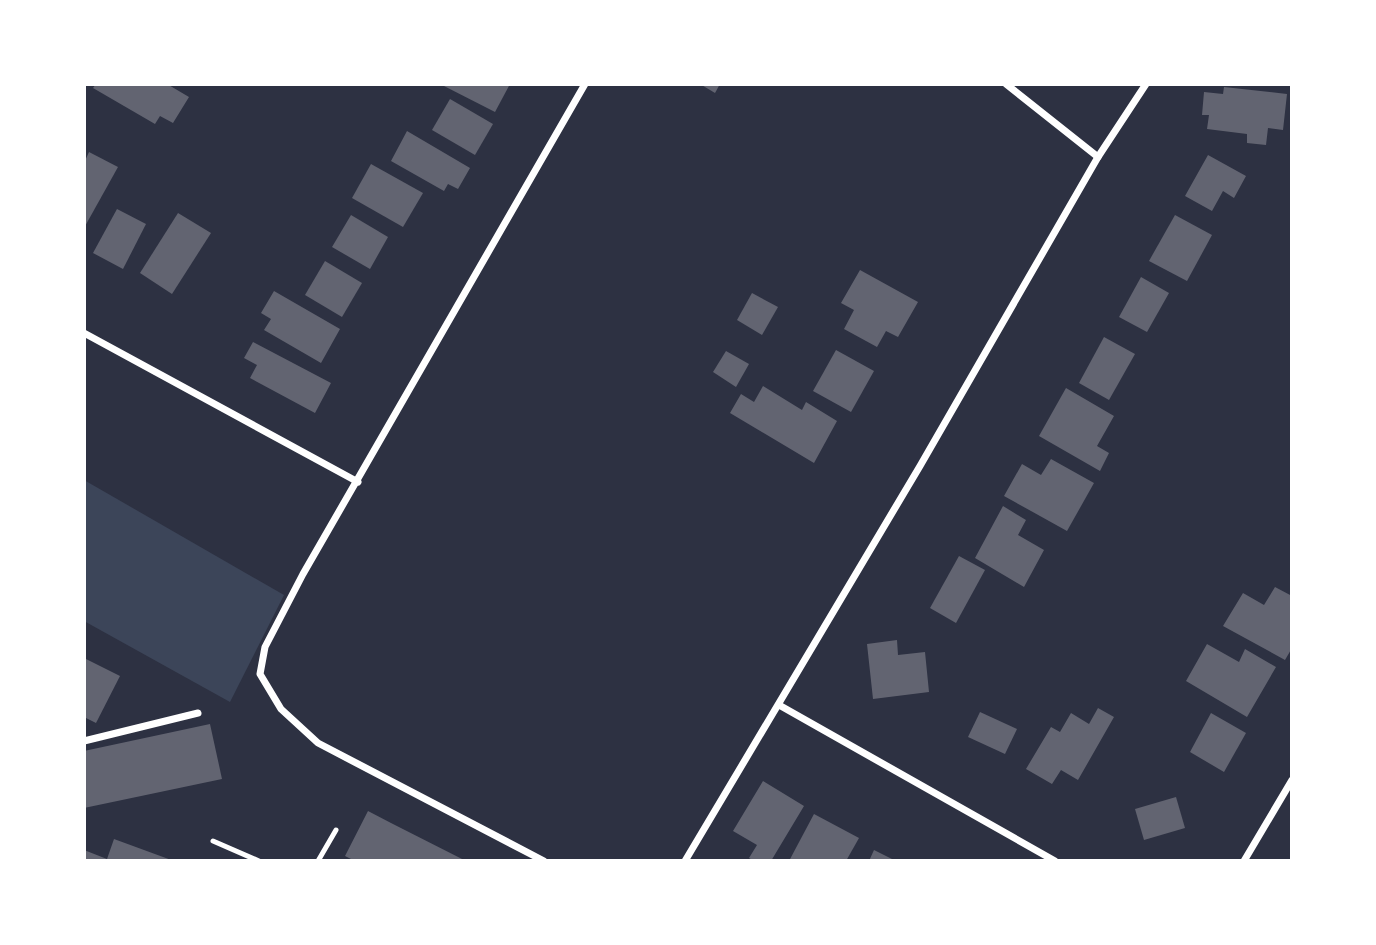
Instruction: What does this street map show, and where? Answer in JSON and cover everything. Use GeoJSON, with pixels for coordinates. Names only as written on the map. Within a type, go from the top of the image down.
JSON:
{"type":"FeatureCollection","features":[{"type":"Feature","properties":{"kind":"street"},"geometry":{"type":"LineString","coordinates":[[544,861],[318,743],[281,709],[260,674],[265,647],[303,574],[585,84]]}},
{"type":"Feature","properties":{"kind":"street"},"geometry":{"type":"LineString","coordinates":[[1006,84],[1098,157]]}},
{"type":"Feature","properties":{"kind":"street"},"geometry":{"type":"LineString","coordinates":[[685,861],[920,466],[1098,157],[1146,84]]}},
{"type":"Feature","properties":{"kind":"street"},"geometry":{"type":"LineString","coordinates":[[84,332],[358,482]]}},
{"type":"Feature","properties":{"kind":"street"},"geometry":{"type":"LineString","coordinates":[[779,705],[1055,861]]}},
{"type":"Feature","properties":{"kind":"street"},"geometry":{"type":"LineString","coordinates":[[84,741],[198,713]]}},
{"type":"Feature","properties":{"kind":"street"},"geometry":{"type":"LineString","coordinates":[[1244,861],[1292,780]]}},
{"type":"Feature","properties":{"kind":"lane"},"geometry":{"type":"LineString","coordinates":[[318,861],[336,830]]}},
{"type":"Feature","properties":{"kind":"lane"},"geometry":{"type":"LineString","coordinates":[[213,841],[259,861]]}},
{"type":"Feature","properties":{"kind":"shaded area"},"geometry":{"type":"Polygon","coordinates":[[[84,480],[284,595],[230,702],[84,621],[84,480]]]}},
{"type":"Feature","properties":{"kind":"building"},"geometry":{"type":"Polygon","coordinates":[[[96,84],[167,84],[189,97],[173,123],[160,116],[155,124],[93,88],[96,84]]]}},
{"type":"Feature","properties":{"kind":"building"},"geometry":{"type":"Polygon","coordinates":[[[510,84],[495,112],[444,86],[510,84]]]}},
{"type":"Feature","properties":{"kind":"building"},"geometry":{"type":"Polygon","coordinates":[[[700,84],[720,84],[715,93],[700,84]]]}},
{"type":"Feature","properties":{"kind":"building"},"geometry":{"type":"Polygon","coordinates":[[[1224,87],[1287,94],[1283,130],[1268,128],[1266,145],[1247,143],[1247,134],[1207,129],[1209,115],[1202,115],[1204,92],[1223,94],[1224,87]]]}},
{"type":"Feature","properties":{"kind":"building"},"geometry":{"type":"Polygon","coordinates":[[[450,99],[493,124],[475,155],[432,130],[450,99]]]}},
{"type":"Feature","properties":{"kind":"building"},"geometry":{"type":"Polygon","coordinates":[[[407,131],[470,168],[458,189],[448,184],[444,191],[391,161],[407,131]]]}},
{"type":"Feature","properties":{"kind":"building"},"geometry":{"type":"Polygon","coordinates":[[[89,152],[118,167],[84,228],[84,163],[89,152]]]}},
{"type":"Feature","properties":{"kind":"building"},"geometry":{"type":"Polygon","coordinates":[[[1208,155],[1246,176],[1234,198],[1223,191],[1212,211],[1185,196],[1208,155]]]}},
{"type":"Feature","properties":{"kind":"building"},"geometry":{"type":"Polygon","coordinates":[[[371,164],[423,193],[403,227],[352,198],[371,164]]]}},
{"type":"Feature","properties":{"kind":"building"},"geometry":{"type":"Polygon","coordinates":[[[117,209],[146,224],[123,269],[93,253],[117,209]]]}},
{"type":"Feature","properties":{"kind":"building"},"geometry":{"type":"Polygon","coordinates":[[[178,213],[211,233],[172,294],[140,273],[178,213]]]}},
{"type":"Feature","properties":{"kind":"building"},"geometry":{"type":"Polygon","coordinates":[[[351,215],[388,237],[370,269],[332,247],[351,215]]]}},
{"type":"Feature","properties":{"kind":"building"},"geometry":{"type":"Polygon","coordinates":[[[1175,215],[1212,235],[1187,281],[1149,261],[1175,215]]]}},
{"type":"Feature","properties":{"kind":"building"},"geometry":{"type":"Polygon","coordinates":[[[325,261],[362,283],[342,317],[305,295],[325,261]]]}},
{"type":"Feature","properties":{"kind":"building"},"geometry":{"type":"Polygon","coordinates":[[[860,270],[918,302],[898,337],[886,331],[877,347],[844,329],[854,310],[841,303],[860,270]]]}},
{"type":"Feature","properties":{"kind":"building"},"geometry":{"type":"Polygon","coordinates":[[[1141,277],[1169,293],[1147,332],[1119,317],[1141,277]]]}},
{"type":"Feature","properties":{"kind":"building"},"geometry":{"type":"Polygon","coordinates":[[[274,291],[340,329],[321,363],[264,330],[271,319],[261,313],[274,291]]]}},
{"type":"Feature","properties":{"kind":"building"},"geometry":{"type":"Polygon","coordinates":[[[752,293],[778,307],[762,335],[737,320],[752,293]]]}},
{"type":"Feature","properties":{"kind":"building"},"geometry":{"type":"Polygon","coordinates":[[[1104,337],[1135,354],[1109,400],[1079,383],[1104,337]]]}},
{"type":"Feature","properties":{"kind":"building"},"geometry":{"type":"Polygon","coordinates":[[[253,342],[331,383],[315,413],[250,378],[257,365],[244,358],[253,342]]]}},
{"type":"Feature","properties":{"kind":"building"},"geometry":{"type":"Polygon","coordinates":[[[836,350],[874,371],[851,412],[813,391],[836,350]]]}},
{"type":"Feature","properties":{"kind":"building"},"geometry":{"type":"Polygon","coordinates":[[[726,351],[749,364],[736,387],[713,372],[726,351]]]}},
{"type":"Feature","properties":{"kind":"building"},"geometry":{"type":"Polygon","coordinates":[[[763,386],[802,410],[806,402],[837,421],[814,463],[730,413],[741,394],[754,402],[763,386]]]}},
{"type":"Feature","properties":{"kind":"building"},"geometry":{"type":"Polygon","coordinates":[[[1066,388],[1114,416],[1097,446],[1109,453],[1100,471],[1039,436],[1066,388]]]}},
{"type":"Feature","properties":{"kind":"building"},"geometry":{"type":"Polygon","coordinates":[[[1051,459],[1094,483],[1067,531],[1004,496],[1022,464],[1041,475],[1051,459]]]}},
{"type":"Feature","properties":{"kind":"building"},"geometry":{"type":"Polygon","coordinates":[[[1003,506],[1026,520],[1018,535],[1044,550],[1024,587],[975,558],[1003,506]]]}},
{"type":"Feature","properties":{"kind":"building"},"geometry":{"type":"Polygon","coordinates":[[[959,556],[985,570],[956,623],[930,608],[959,556]]]}},
{"type":"Feature","properties":{"kind":"building"},"geometry":{"type":"Polygon","coordinates":[[[1275,587],[1292,596],[1292,648],[1285,660],[1223,626],[1243,593],[1264,605],[1275,587]]]}},
{"type":"Feature","properties":{"kind":"building"},"geometry":{"type":"Polygon","coordinates":[[[897,640],[898,655],[925,652],[929,692],[873,699],[867,644],[897,640]]]}},
{"type":"Feature","properties":{"kind":"building"},"geometry":{"type":"Polygon","coordinates":[[[1207,644],[1239,662],[1245,649],[1276,667],[1247,717],[1186,681],[1207,644]]]}},
{"type":"Feature","properties":{"kind":"building"},"geometry":{"type":"Polygon","coordinates":[[[84,658],[120,676],[96,723],[84,717],[84,658]]]}},
{"type":"Feature","properties":{"kind":"building"},"geometry":{"type":"Polygon","coordinates":[[[1098,708],[1114,717],[1078,780],[1061,770],[1052,784],[1026,769],[1051,727],[1060,732],[1071,713],[1089,724],[1098,708]]]}},
{"type":"Feature","properties":{"kind":"building"},"geometry":{"type":"Polygon","coordinates":[[[980,712],[1017,729],[1005,754],[968,737],[980,712]]]}},
{"type":"Feature","properties":{"kind":"building"},"geometry":{"type":"Polygon","coordinates":[[[1211,713],[1246,733],[1224,772],[1190,752],[1211,713]]]}},
{"type":"Feature","properties":{"kind":"building"},"geometry":{"type":"Polygon","coordinates":[[[210,724],[222,779],[84,808],[84,751],[210,724]]]}},
{"type":"Feature","properties":{"kind":"building"},"geometry":{"type":"Polygon","coordinates":[[[763,781],[804,806],[771,861],[754,861],[749,858],[757,845],[733,831],[763,781]]]}},
{"type":"Feature","properties":{"kind":"building"},"geometry":{"type":"Polygon","coordinates":[[[1176,797],[1185,828],[1144,840],[1135,809],[1176,797]]]}},
{"type":"Feature","properties":{"kind":"building"},"geometry":{"type":"Polygon","coordinates":[[[368,811],[466,861],[355,861],[345,856],[368,811]]]}},
{"type":"Feature","properties":{"kind":"building"},"geometry":{"type":"Polygon","coordinates":[[[814,814],[859,838],[846,861],[789,861],[814,814]]]}},
{"type":"Feature","properties":{"kind":"building"},"geometry":{"type":"Polygon","coordinates":[[[114,839],[174,861],[84,861],[84,850],[107,859],[114,839]]]}},
{"type":"Feature","properties":{"kind":"building"},"geometry":{"type":"Polygon","coordinates":[[[874,850],[896,861],[869,861],[874,850]]]}}]}
